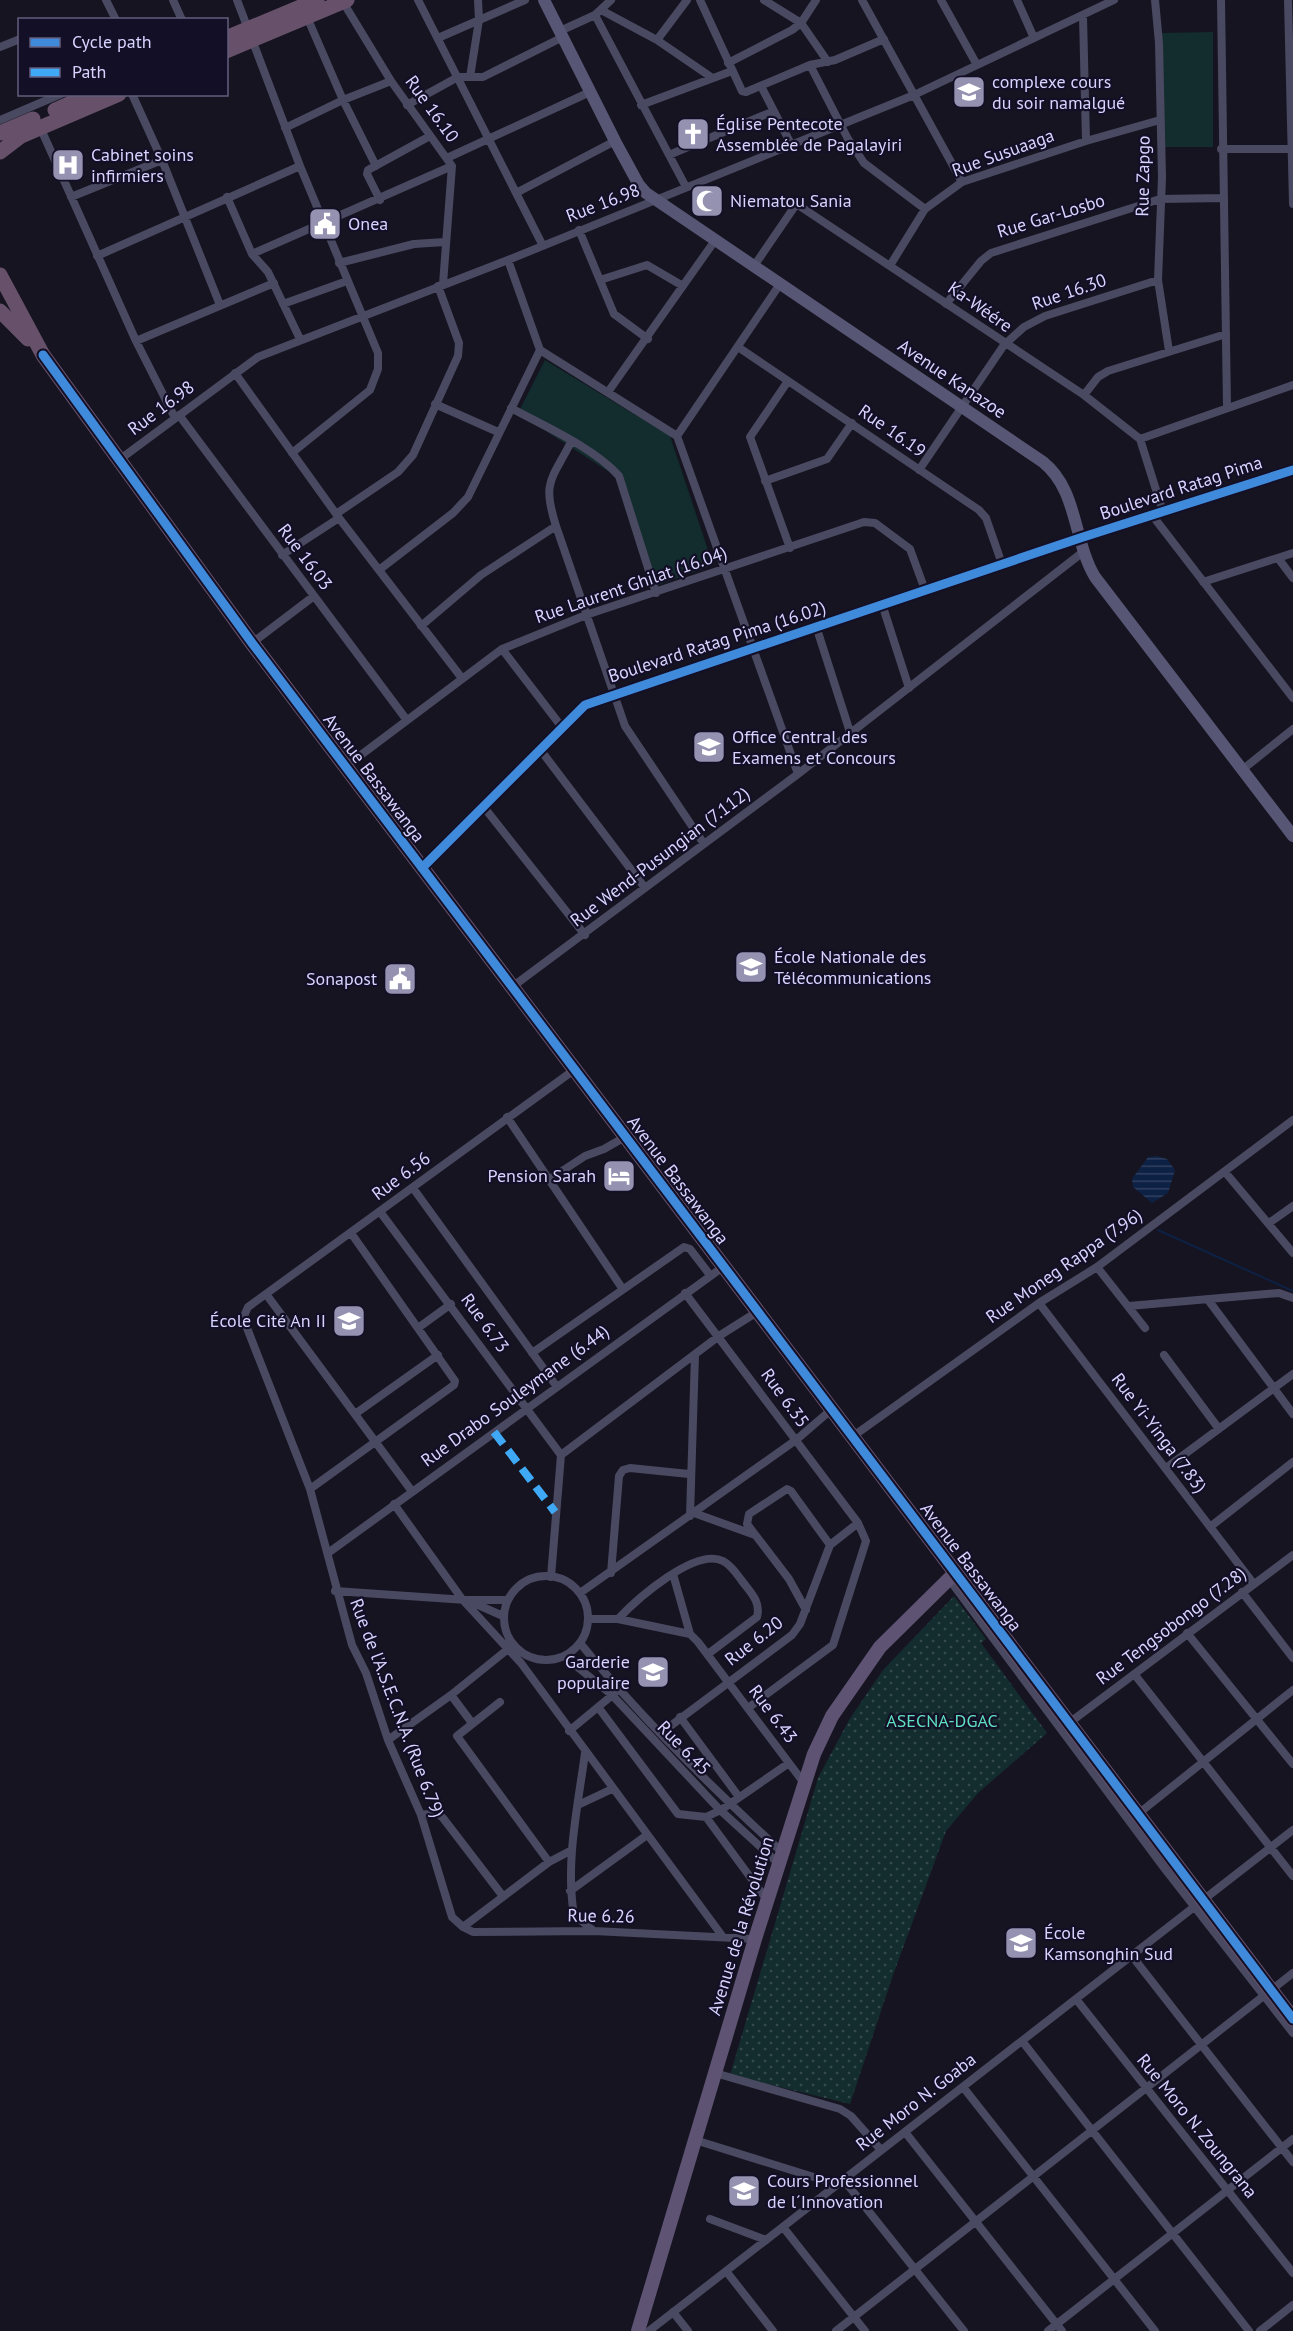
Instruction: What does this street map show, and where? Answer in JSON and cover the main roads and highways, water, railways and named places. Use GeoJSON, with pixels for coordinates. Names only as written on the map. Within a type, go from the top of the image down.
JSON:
{"type":"FeatureCollection","features":[{"type":"Feature","properties":{"kind":"highway"},"geometry":{"type":"LineString","coordinates":[[228,50],[251,35],[310,5],[345,1]]}},
{"type":"Feature","properties":{"kind":"highway"},"geometry":{"type":"LineString","coordinates":[[228,38],[251,35]]}},
{"type":"Feature","properties":{"kind":"highway"},"geometry":{"type":"LineString","coordinates":[[0,133],[86,96]]}},
{"type":"Feature","properties":{"kind":"highway"},"geometry":{"type":"LineString","coordinates":[[0,152],[12,141],[40,127],[114,96]]}},
{"type":"Feature","properties":{"kind":"highway","name":"Avenue Bassawanga"},"geometry":{"type":"LineString","coordinates":[[0,275],[43,355],[252,644],[625,1137],[716,1271],[757,1312],[852,1437],[952,1576],[1070,1723],[1138,1814],[1200,1904],[1268,1994],[1293,2019]]}},
{"type":"Feature","properties":{"kind":"highway","name":"Avenue Bassawanga"},"geometry":{"type":"LineString","coordinates":[[0,311],[43,355]]}},
{"type":"Feature","properties":{"kind":"main road","name":"Avenue de la Révolution"},"geometry":{"type":"LineString","coordinates":[[638,2331],[767,1900],[822,1734],[854,1682],[880,1647],[952,1576]]}},
{"type":"Feature","properties":{"kind":"water"},"geometry":{"type":"Polygon","coordinates":[[[1156,1156],[1167,1159],[1175,1170],[1168,1193],[1152,1203],[1133,1187],[1132,1179],[1148,1157],[1156,1156]]]}},
{"type":"Feature","properties":{"kind":"waterway"},"geometry":{"type":"LineString","coordinates":[[1158,1230],[1293,1291]]}},
{"type":"Feature","properties":{"kind":"place","name":"complexe cours du soir namalgué"},"geometry":{"type":"Point","coordinates":[969,92]}},
{"type":"Feature","properties":{"kind":"place","name":"Église Pentecote Assemblée de Pagalayiri"},"geometry":{"type":"Point","coordinates":[693,134]}},
{"type":"Feature","properties":{"kind":"place","name":"Cabinet soins infirmiers"},"geometry":{"type":"Point","coordinates":[68,165]}},
{"type":"Feature","properties":{"kind":"place","name":"Niematou Sania"},"geometry":{"type":"Point","coordinates":[707,201]}},
{"type":"Feature","properties":{"kind":"place","name":"Onea"},"geometry":{"type":"Point","coordinates":[325,224]}},
{"type":"Feature","properties":{"kind":"place","name":"Office Central des Examens et Concours"},"geometry":{"type":"Point","coordinates":[709,747]}},
{"type":"Feature","properties":{"kind":"place","name":"École Nationale des Télécommunications"},"geometry":{"type":"Point","coordinates":[751,967]}},
{"type":"Feature","properties":{"kind":"place","name":"Sonapost"},"geometry":{"type":"Point","coordinates":[400,979]}},
{"type":"Feature","properties":{"kind":"place","name":"Pension Sarah"},"geometry":{"type":"Point","coordinates":[619,1176]}},
{"type":"Feature","properties":{"kind":"place","name":"École Cité An II"},"geometry":{"type":"Point","coordinates":[349,1321]}},
{"type":"Feature","properties":{"kind":"place","name":"Garderie populaire"},"geometry":{"type":"Point","coordinates":[653,1672]}},
{"type":"Feature","properties":{"kind":"place","name":"École Kamsonghin Sud"},"geometry":{"type":"Point","coordinates":[1021,1943]}},
{"type":"Feature","properties":{"kind":"place","name":"Cours Professionnel de l´Innovation"},"geometry":{"type":"Point","coordinates":[744,2191]}},
{"type":"Feature","properties":{"kind":"park label","name":"ASECNA-DGAC"},"geometry":{"type":"Point","coordinates":[942,1721]}}]}
